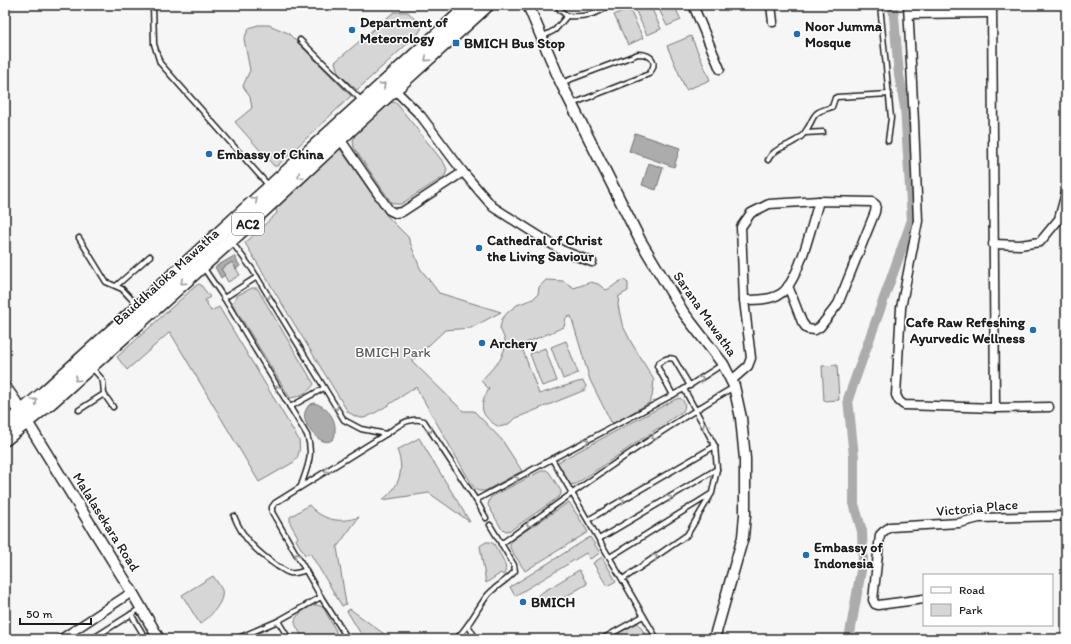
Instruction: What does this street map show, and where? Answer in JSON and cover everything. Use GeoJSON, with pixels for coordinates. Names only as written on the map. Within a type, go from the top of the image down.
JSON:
{"type":"FeatureCollection","features":[{"type":"Feature","properties":{"kind":"main road","name":"Bauddhaloka Mawatha"},"geometry":{"type":"LineString","coordinates":[[336,134],[363,102],[470,5]]}},
{"type":"Feature","properties":{"kind":"main road","name":"Bauddhaloka Mawatha"},"geometry":{"type":"LineString","coordinates":[[5,440],[44,393],[222,230],[274,191],[336,134],[394,89],[487,5]]}},
{"type":"Feature","properties":{"kind":"main road","name":"Bauddhaloka Mawatha"},"geometry":{"type":"LineString","coordinates":[[5,426],[52,401],[231,240],[274,191]]}},
{"type":"Feature","properties":{"kind":"main road"},"geometry":{"type":"LineString","coordinates":[[5,389],[24,417]]}},
{"type":"Feature","properties":{"kind":"street","name":"Sarana Mawatha"},"geometry":{"type":"LineString","coordinates":[[528,5],[560,83],[644,246],[683,312],[723,364],[733,383],[741,418],[745,460],[745,515],[743,537],[714,639]]}},
{"type":"Feature","properties":{"kind":"street"},"geometry":{"type":"LineString","coordinates":[[693,5],[720,69]]}},
{"type":"Feature","properties":{"kind":"street"},"geometry":{"type":"LineString","coordinates":[[771,5],[773,22]]}},
{"type":"Feature","properties":{"kind":"street"},"geometry":{"type":"LineString","coordinates":[[908,5],[918,221],[901,308],[896,395],[899,401],[904,404],[995,408],[1049,407]]}},
{"type":"Feature","properties":{"kind":"street"},"geometry":{"type":"LineString","coordinates":[[909,14],[992,9],[995,408]]}},
{"type":"Feature","properties":{"kind":"street"},"geometry":{"type":"LineString","coordinates":[[394,89],[421,116],[463,172],[493,207],[560,250],[592,262]]}},
{"type":"Feature","properties":{"kind":"street"},"geometry":{"type":"LineString","coordinates":[[336,134],[389,210],[394,213],[402,212],[463,172]]}},
{"type":"Feature","properties":{"kind":"street"},"geometry":{"type":"LineString","coordinates":[[993,244],[1020,245],[1040,242],[1059,219],[1066,193]]}},
{"type":"Feature","properties":{"kind":"street"},"geometry":{"type":"LineString","coordinates":[[744,300],[763,300],[782,293],[788,286],[800,265],[819,201]]}},
{"type":"Feature","properties":{"kind":"street"},"geometry":{"type":"LineString","coordinates":[[733,383],[748,366],[751,358],[744,300],[741,227],[752,213],[769,204],[819,201],[872,202],[876,205],[875,212],[838,304],[820,328],[815,330],[808,329],[802,322],[788,286]]}},
{"type":"Feature","properties":{"kind":"street","name":"Malalasekara Road"},"geometry":{"type":"LineString","coordinates":[[24,417],[132,592],[158,639]]}},
{"type":"Feature","properties":{"kind":"street","name":"Victoria Place"},"geometry":{"type":"LineString","coordinates":[[923,599],[878,605],[875,604],[873,600],[880,536],[890,527],[960,523],[979,518],[1066,516]]}},
{"type":"Feature","properties":{"kind":"street"},"geometry":{"type":"LineString","coordinates":[[61,639],[132,592]]}},
{"type":"Feature","properties":{"kind":"lane"},"geometry":{"type":"LineString","coordinates":[[153,5],[154,44],[160,63],[274,191]]}},
{"type":"Feature","properties":{"kind":"lane"},"geometry":{"type":"LineString","coordinates":[[558,5],[560,10],[567,16],[576,17],[592,15],[603,11],[610,5]]}},
{"type":"Feature","properties":{"kind":"lane"},"geometry":{"type":"LineString","coordinates":[[880,5],[891,118],[888,141]]}},
{"type":"Feature","properties":{"kind":"lane"},"geometry":{"type":"LineString","coordinates":[[541,37],[555,30],[567,16]]}},
{"type":"Feature","properties":{"kind":"lane"},"geometry":{"type":"LineString","coordinates":[[300,40],[363,102]]}},
{"type":"Feature","properties":{"kind":"lane"},"geometry":{"type":"LineString","coordinates":[[560,83],[638,54],[645,54],[652,58],[654,64],[653,69],[648,74],[571,104]]}},
{"type":"Feature","properties":{"kind":"lane"},"geometry":{"type":"LineString","coordinates":[[768,160],[770,155],[778,149],[792,144],[805,133],[814,116],[818,112],[832,108],[835,98],[889,94]]}},
{"type":"Feature","properties":{"kind":"lane"},"geometry":{"type":"LineString","coordinates":[[805,133],[823,132]]}},
{"type":"Feature","properties":{"kind":"lane"},"geometry":{"type":"LineString","coordinates":[[222,230],[231,240],[257,277],[344,420],[361,429],[386,434]]}},
{"type":"Feature","properties":{"kind":"lane"},"geometry":{"type":"LineString","coordinates":[[79,238],[106,282],[122,289],[138,306]]}},
{"type":"Feature","properties":{"kind":"lane"},"geometry":{"type":"LineString","coordinates":[[116,286],[150,256]]}},
{"type":"Feature","properties":{"kind":"lane"},"geometry":{"type":"LineString","coordinates":[[202,266],[224,298],[307,436],[311,445],[310,458],[301,487]]}},
{"type":"Feature","properties":{"kind":"lane"},"geometry":{"type":"LineString","coordinates":[[224,298],[257,277]]}},
{"type":"Feature","properties":{"kind":"lane"},"geometry":{"type":"LineString","coordinates":[[673,395],[657,366],[659,362],[670,358],[674,359],[690,386]]}},
{"type":"Feature","properties":{"kind":"lane"},"geometry":{"type":"LineString","coordinates":[[476,500],[690,386],[723,364]]}},
{"type":"Feature","properties":{"kind":"lane"},"geometry":{"type":"LineString","coordinates":[[90,366],[103,382],[104,394],[113,407]]}},
{"type":"Feature","properties":{"kind":"lane"},"geometry":{"type":"LineString","coordinates":[[501,544],[572,493],[733,383]]}},
{"type":"Feature","properties":{"kind":"lane"},"geometry":{"type":"LineString","coordinates":[[290,407],[324,388]]}},
{"type":"Feature","properties":{"kind":"lane"},"geometry":{"type":"LineString","coordinates":[[623,579],[687,535],[712,493],[717,469],[715,446],[684,389]]}},
{"type":"Feature","properties":{"kind":"lane"},"geometry":{"type":"LineString","coordinates":[[78,410],[104,394]]}},
{"type":"Feature","properties":{"kind":"lane"},"geometry":{"type":"LineString","coordinates":[[346,638],[272,512],[272,507],[275,503],[409,420],[417,418],[424,421],[476,500],[486,518]]}},
{"type":"Feature","properties":{"kind":"lane"},"geometry":{"type":"LineString","coordinates":[[588,520],[715,446]]}},
{"type":"Feature","properties":{"kind":"lane"},"geometry":{"type":"LineString","coordinates":[[552,459],[623,579],[656,639]]}},
{"type":"Feature","properties":{"kind":"lane"},"geometry":{"type":"LineString","coordinates":[[599,539],[717,469]]}},
{"type":"Feature","properties":{"kind":"lane"},"geometry":{"type":"LineString","coordinates":[[610,557],[712,493]]}},
{"type":"Feature","properties":{"kind":"lane"},"geometry":{"type":"LineString","coordinates":[[234,516],[244,536],[261,555],[291,574],[306,570]]}},
{"type":"Feature","properties":{"kind":"lane"},"geometry":{"type":"LineString","coordinates":[[456,639],[468,625],[488,596],[515,571],[514,565],[490,525]]}},
{"type":"Feature","properties":{"kind":"lane"},"geometry":{"type":"LineString","coordinates":[[236,639],[245,638],[321,597]]}},
{"type":"Feature","properties":{"kind":"lane"},"geometry":{"type":"LineString","coordinates":[[92,639],[141,608]]}},
{"type":"Feature","properties":{"kind":"lane"},"geometry":{"type":"LineString","coordinates":[[131,614],[146,639]]}},
{"type":"Feature","properties":{"kind":"lane"},"geometry":{"type":"LineString","coordinates":[[602,639],[643,616]]}},
{"type":"Feature","properties":{"kind":"lane"},"geometry":{"type":"LineString","coordinates":[[278,621],[288,639]]}},
{"type":"Feature","properties":{"kind":"lane"},"geometry":{"type":"LineString","coordinates":[[468,625],[476,639]]}},
{"type":"Feature","properties":{"kind":"green space"},"geometry":{"type":"Polygon","coordinates":[[[633,5],[650,5],[661,29],[647,35],[633,5]]]}},
{"type":"Feature","properties":{"kind":"green space"},"geometry":{"type":"Polygon","coordinates":[[[657,5],[674,5],[681,20],[667,26],[657,5]]]}},
{"type":"Feature","properties":{"kind":"green space"},"geometry":{"type":"Polygon","coordinates":[[[629,8],[643,38],[628,45],[614,15],[629,8]]]}},
{"type":"Feature","properties":{"kind":"green space"},"geometry":{"type":"Polygon","coordinates":[[[394,12],[408,12],[422,27],[419,33],[357,90],[338,73],[335,62],[394,12]]]}},
{"type":"Feature","properties":{"kind":"green space"},"geometry":{"type":"Polygon","coordinates":[[[258,25],[269,25],[288,33],[351,96],[277,166],[274,166],[235,122],[252,108],[250,97],[243,86],[250,70],[244,39],[249,28],[258,25]]]}},
{"type":"Feature","properties":{"kind":"green space"},"geometry":{"type":"Polygon","coordinates":[[[691,36],[710,80],[686,90],[667,46],[691,36]]]}},
{"type":"Feature","properties":{"kind":"green space"},"geometry":{"type":"Polygon","coordinates":[[[394,102],[444,163],[447,169],[445,176],[401,204],[391,202],[354,148],[353,141],[355,135],[390,103],[394,102]]]}},
{"type":"Feature","properties":{"kind":"green space","name":"BMICH Park"},"geometry":{"type":"Polygon","coordinates":[[[338,146],[388,217],[408,237],[420,268],[439,293],[501,312],[471,328],[445,330],[412,361],[463,411],[474,411],[502,440],[522,471],[485,491],[478,491],[474,488],[416,387],[367,417],[363,418],[355,416],[348,412],[245,243],[277,213],[274,203],[338,146]]]}},
{"type":"Feature","properties":{"kind":"green space"},"geometry":{"type":"Polygon","coordinates":[[[232,262],[240,275],[228,282],[221,269],[232,262]]]}},
{"type":"Feature","properties":{"kind":"green space"},"geometry":{"type":"Polygon","coordinates":[[[546,280],[563,281],[574,288],[591,282],[598,284],[606,290],[624,280],[628,283],[628,291],[619,296],[618,305],[622,324],[654,380],[652,397],[649,403],[614,423],[611,422],[590,380],[571,316],[566,318],[564,327],[521,345],[539,394],[583,381],[586,386],[585,390],[516,418],[507,425],[499,427],[485,416],[482,407],[489,389],[481,381],[500,360],[505,348],[505,340],[500,328],[502,319],[517,305],[533,299],[538,294],[539,287],[546,280]]]}},
{"type":"Feature","properties":{"kind":"green space"},"geometry":{"type":"Polygon","coordinates":[[[200,284],[210,297],[205,300],[211,311],[219,307],[299,440],[299,451],[294,462],[259,482],[170,332],[127,370],[117,357],[191,290],[200,284]]]}},
{"type":"Feature","properties":{"kind":"green space"},"geometry":{"type":"Polygon","coordinates":[[[252,288],[257,288],[314,384],[307,392],[301,395],[290,398],[232,303],[238,295],[252,288]]]}},
{"type":"Feature","properties":{"kind":"green space"},"geometry":{"type":"Polygon","coordinates":[[[566,341],[578,373],[563,379],[551,347],[566,341]]]}},
{"type":"Feature","properties":{"kind":"green space"},"geometry":{"type":"Polygon","coordinates":[[[545,348],[557,381],[542,386],[530,354],[545,348]]]}},
{"type":"Feature","properties":{"kind":"green space"},"geometry":{"type":"Polygon","coordinates":[[[837,365],[839,400],[824,401],[822,366],[837,365]]]}},
{"type":"Feature","properties":{"kind":"green space"},"geometry":{"type":"Polygon","coordinates":[[[680,398],[684,404],[683,411],[576,484],[569,485],[557,465],[558,462],[680,398]]]}},
{"type":"Feature","properties":{"kind":"green space"},"geometry":{"type":"Polygon","coordinates":[[[419,438],[470,522],[429,493],[382,500],[397,483],[401,471],[401,464],[397,450],[419,438]]]}},
{"type":"Feature","properties":{"kind":"green space"},"geometry":{"type":"Polygon","coordinates":[[[543,470],[549,472],[561,491],[559,497],[511,530],[506,531],[501,528],[488,505],[491,497],[543,470]]]}},
{"type":"Feature","properties":{"kind":"green space"},"geometry":{"type":"Polygon","coordinates":[[[569,502],[588,532],[525,571],[510,548],[510,544],[513,539],[569,502]]]}},
{"type":"Feature","properties":{"kind":"green space"},"geometry":{"type":"Polygon","coordinates":[[[309,505],[320,514],[332,519],[345,520],[359,517],[337,547],[346,604],[342,606],[310,553],[305,555],[296,540],[298,537],[290,523],[290,517],[309,505]]]}},
{"type":"Feature","properties":{"kind":"green space"},"geometry":{"type":"Polygon","coordinates":[[[590,537],[600,553],[590,559],[586,553],[515,596],[510,587],[590,537]]]}},
{"type":"Feature","properties":{"kind":"green space"},"geometry":{"type":"Polygon","coordinates":[[[486,542],[494,544],[506,568],[503,575],[501,573],[486,583],[480,546],[486,542]]]}},
{"type":"Feature","properties":{"kind":"green space"},"geometry":{"type":"Polygon","coordinates":[[[602,557],[616,581],[607,586],[593,563],[602,557]]]}},
{"type":"Feature","properties":{"kind":"green space"},"geometry":{"type":"Polygon","coordinates":[[[579,570],[587,584],[546,608],[538,595],[579,570]]]}},
{"type":"Feature","properties":{"kind":"green space"},"geometry":{"type":"Polygon","coordinates":[[[213,576],[222,590],[221,600],[212,614],[200,624],[182,595],[213,576]]]}},
{"type":"Feature","properties":{"kind":"green space"},"geometry":{"type":"Polygon","coordinates":[[[312,605],[323,607],[336,631],[335,639],[304,639],[295,623],[295,619],[300,613],[312,605]]]}},
{"type":"Feature","properties":{"kind":"green space"},"geometry":{"type":"Polygon","coordinates":[[[350,609],[391,639],[364,639],[347,611],[350,609]]]}},
{"type":"Feature","properties":{"kind":"green space"},"geometry":{"type":"Polygon","coordinates":[[[638,623],[648,639],[609,639],[609,638],[638,623]]]}},
{"type":"Feature","properties":{"kind":"shaded area"},"geometry":{"type":"Polygon","coordinates":[[[635,133],[680,148],[674,167],[629,151],[635,133]]]}},
{"type":"Feature","properties":{"kind":"shaded area"},"geometry":{"type":"Polygon","coordinates":[[[649,163],[663,168],[656,190],[642,185],[649,163]]]}},
{"type":"Feature","properties":{"kind":"shaded area"},"geometry":{"type":"Polygon","coordinates":[[[234,256],[240,266],[236,269],[232,262],[221,269],[225,275],[221,278],[215,267],[234,256]]]}},
{"type":"Feature","properties":{"kind":"shaded area"},"geometry":{"type":"Polygon","coordinates":[[[314,403],[326,410],[334,421],[335,436],[329,441],[326,442],[318,438],[311,431],[306,422],[306,410],[309,405],[314,403]]]}},
{"type":"Feature","properties":{"kind":"waterway"},"geometry":{"type":"LineString","coordinates":[[849,639],[863,559],[862,531],[854,504],[854,457],[848,399],[912,220],[905,107],[899,75],[893,5]]}},
{"type":"Feature","properties":{"kind":"place","name":"Department of Meteorology"},"geometry":{"type":"Point","coordinates":[352,30]}},
{"type":"Feature","properties":{"kind":"place","name":"Noor Jumma Mosque"},"geometry":{"type":"Point","coordinates":[797,34]}},
{"type":"Feature","properties":{"kind":"place","name":"BMICH Bus Stop"},"geometry":{"type":"Point","coordinates":[456,43]}},
{"type":"Feature","properties":{"kind":"place","name":"Embassy of China"},"geometry":{"type":"Point","coordinates":[209,154]}},
{"type":"Feature","properties":{"kind":"place","name":"Cathedral of Christ the Living Saviour"},"geometry":{"type":"Point","coordinates":[479,248]}},
{"type":"Feature","properties":{"kind":"place","name":"Cafe Raw Refeshing Ayurvedic Wellness"},"geometry":{"type":"Point","coordinates":[1033,330]}},
{"type":"Feature","properties":{"kind":"place","name":"Archery"},"geometry":{"type":"Point","coordinates":[482,343]}},
{"type":"Feature","properties":{"kind":"place","name":"Embassy of Indonesia"},"geometry":{"type":"Point","coordinates":[806,555]}},
{"type":"Feature","properties":{"kind":"place","name":"BMICH"},"geometry":{"type":"Point","coordinates":[523,602]}}]}
